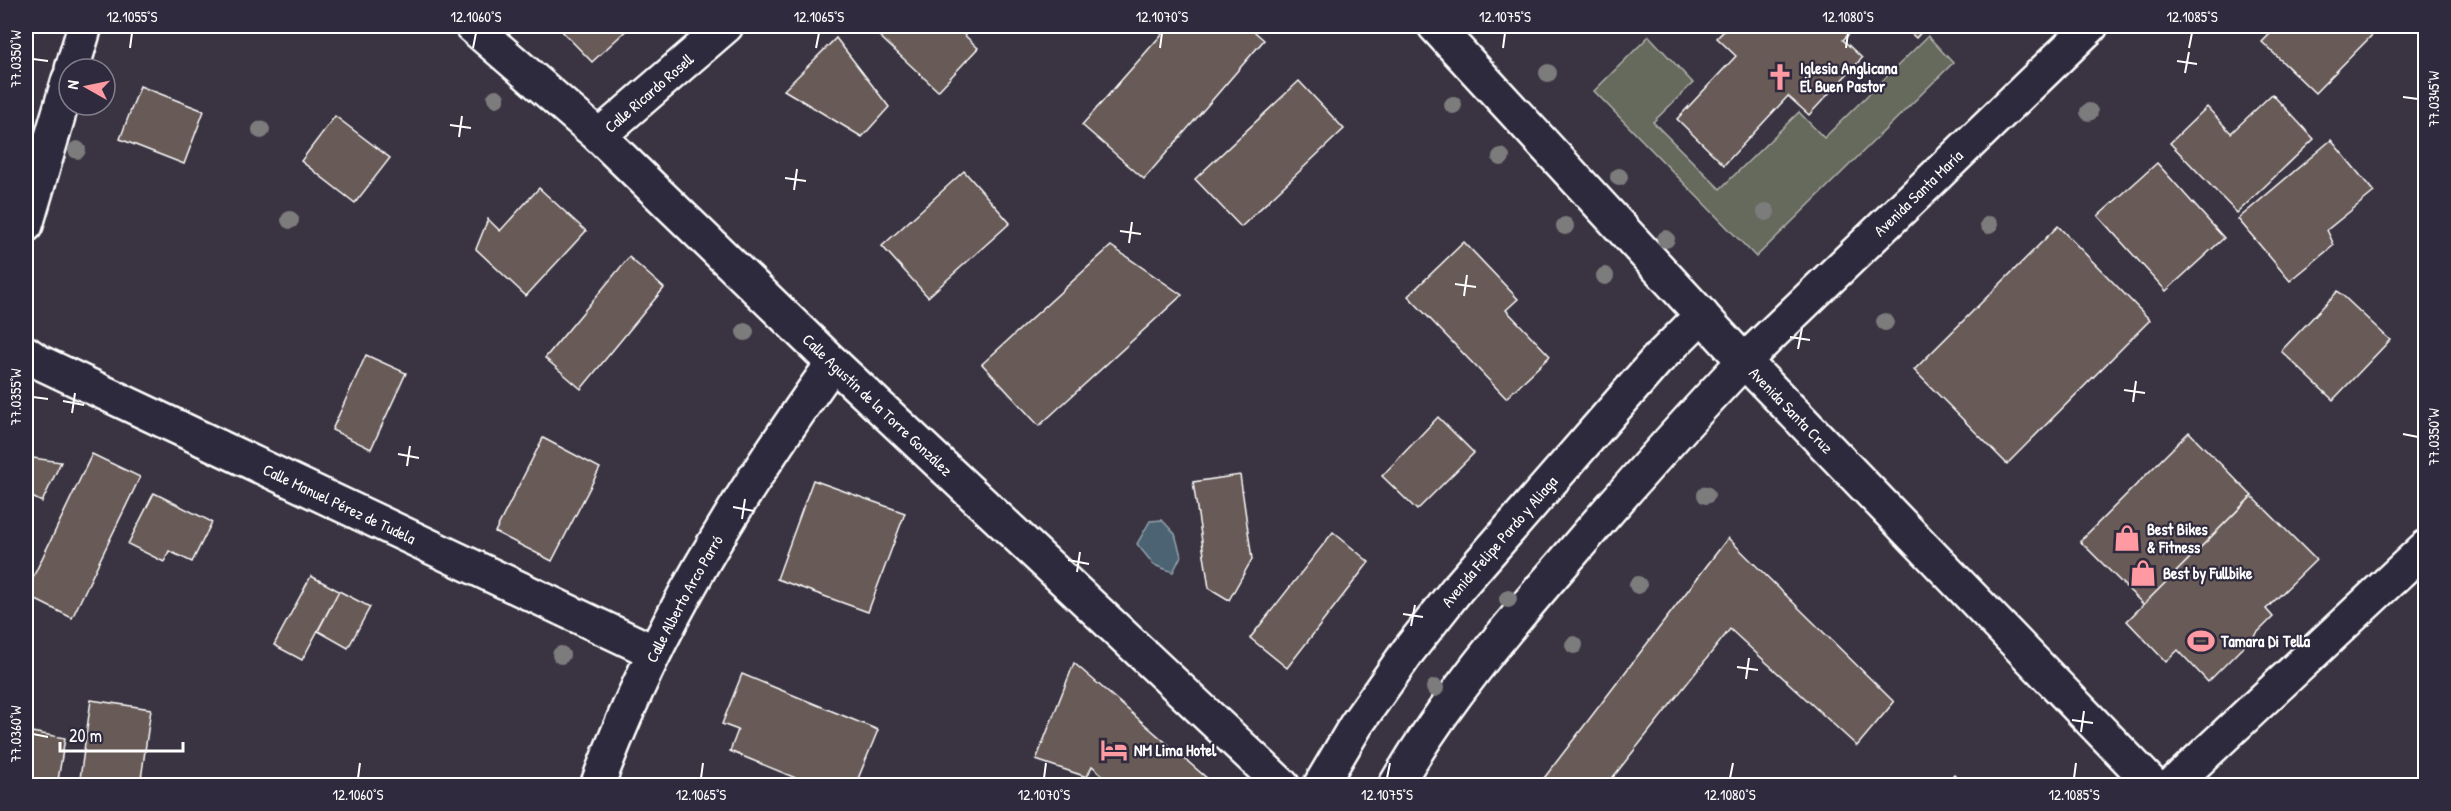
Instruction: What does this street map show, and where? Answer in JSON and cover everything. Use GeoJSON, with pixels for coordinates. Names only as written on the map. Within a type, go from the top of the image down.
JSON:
{"type":"FeatureCollection","features":[{"type":"Feature","properties":{"kind":"street"},"geometry":{"type":"LineString","coordinates":[[76,57],[85,26]]}},
{"type":"Feature","properties":{"kind":"street","name":"Calle Agustín de la Torre González"},"geometry":{"type":"LineString","coordinates":[[472,26],[599,136],[833,363],[1283,786]]}},
{"type":"Feature","properties":{"kind":"street","name":"Calle Ricardo Rosell"},"geometry":{"type":"LineString","coordinates":[[599,136],[726,26]]}},
{"type":"Feature","properties":{"kind":"street","name":"Avenida Santa Cruz"},"geometry":{"type":"LineString","coordinates":[[1436,26],[1744,361],[2154,786]]}},
{"type":"Feature","properties":{"kind":"street","name":"Avenida Santa María"},"geometry":{"type":"LineString","coordinates":[[1744,361],[2091,26]]}},
{"type":"Feature","properties":{"kind":"street"},"geometry":{"type":"LineString","coordinates":[[26,225],[58,117]]}},
{"type":"Feature","properties":{"kind":"street","name":"Avenida Felipe Pardo y Aliaga"},"geometry":{"type":"LineString","coordinates":[[1320,786],[1356,725],[1409,650],[1458,588],[1656,361],[1702,315]]}},
{"type":"Feature","properties":{"kind":"street","name":"Calle Manuel Pérez de Tudela"},"geometry":{"type":"LineString","coordinates":[[26,353],[39,362],[654,652]]}},
{"type":"Feature","properties":{"kind":"street"},"geometry":{"type":"LineString","coordinates":[[1395,786],[1460,687],[1506,629],[1676,434],[1744,361]]}},
{"type":"Feature","properties":{"kind":"street","name":"Calle Alberto Arco Parró"},"geometry":{"type":"LineString","coordinates":[[597,786],[654,652],[734,506],[833,363]]}},
{"type":"Feature","properties":{"kind":"street"},"geometry":{"type":"LineString","coordinates":[[2171,786],[2426,547]]}},
{"type":"Feature","properties":{"kind":"green space"},"geometry":{"type":"Polygon","coordinates":[[[1649,36],[1693,83],[1653,122],[1720,189],[1799,112],[1824,138],[1928,36],[1953,63],[1756,257],[1594,91],[1649,36]]]}},
{"type":"Feature","properties":{"kind":"water"},"geometry":{"type":"Polygon","coordinates":[[[1162,520],[1175,534],[1181,556],[1173,572],[1154,565],[1137,544],[1150,521],[1162,520]]]}},
{"type":"Feature","properties":{"kind":"building"},"geometry":{"type":"Polygon","coordinates":[[[557,26],[631,26],[592,62],[557,26]]]}},
{"type":"Feature","properties":{"kind":"building"},"geometry":{"type":"Polygon","coordinates":[[[879,26],[955,26],[978,48],[938,91],[874,31],[879,26]]]}},
{"type":"Feature","properties":{"kind":"building"},"geometry":{"type":"Polygon","coordinates":[[[1169,26],[1248,26],[1264,40],[1144,179],[1082,125],[1169,26]]]}},
{"type":"Feature","properties":{"kind":"building","name":"Iglesia Anglicana El Buen Pastor"},"geometry":{"type":"Polygon","coordinates":[[[1729,26],[1857,26],[1843,40],[1862,58],[1809,115],[1788,96],[1724,165],[1677,119],[1736,56],[1717,38],[1729,26]]]}},
{"type":"Feature","properties":{"kind":"building"},"geometry":{"type":"Polygon","coordinates":[[[1903,26],[1927,26],[1916,38],[1903,26]]]}},
{"type":"Feature","properties":{"kind":"building"},"geometry":{"type":"Polygon","coordinates":[[[2278,26],[2374,26],[2378,29],[2315,93],[2262,42],[2278,26]]]}},
{"type":"Feature","properties":{"kind":"building"},"geometry":{"type":"Polygon","coordinates":[[[836,38],[889,107],[862,137],[784,90],[836,38]]]}},
{"type":"Feature","properties":{"kind":"building"},"geometry":{"type":"Polygon","coordinates":[[[1299,81],[1344,129],[1241,227],[1195,179],[1299,81]]]}},
{"type":"Feature","properties":{"kind":"building"},"geometry":{"type":"Polygon","coordinates":[[[140,86],[204,111],[184,164],[120,139],[140,86]]]}},
{"type":"Feature","properties":{"kind":"building"},"geometry":{"type":"Polygon","coordinates":[[[2272,94],[2314,139],[2237,213],[2170,143],[2207,107],[2231,133],[2272,94]]]}},
{"type":"Feature","properties":{"kind":"building"},"geometry":{"type":"Polygon","coordinates":[[[335,116],[390,158],[355,203],[301,161],[335,116]]]}},
{"type":"Feature","properties":{"kind":"building"},"geometry":{"type":"Polygon","coordinates":[[[2331,140],[2374,192],[2327,230],[2334,245],[2290,281],[2238,219],[2331,140]]]}},
{"type":"Feature","properties":{"kind":"building"},"geometry":{"type":"Polygon","coordinates":[[[2157,163],[2224,238],[2166,291],[2098,216],[2157,163]]]}},
{"type":"Feature","properties":{"kind":"building"},"geometry":{"type":"Polygon","coordinates":[[[964,171],[1010,223],[928,297],[882,246],[964,171]]]}},
{"type":"Feature","properties":{"kind":"building"},"geometry":{"type":"Polygon","coordinates":[[[539,188],[586,231],[526,296],[476,249],[488,219],[500,231],[539,188]]]}},
{"type":"Feature","properties":{"kind":"building"},"geometry":{"type":"Polygon","coordinates":[[[2058,226],[2150,320],[2007,464],[1914,370],[2058,226]]]}},
{"type":"Feature","properties":{"kind":"building"},"geometry":{"type":"Polygon","coordinates":[[[1464,242],[1518,299],[1506,310],[1550,356],[1506,398],[1408,296],[1464,242]]]}},
{"type":"Feature","properties":{"kind":"building"},"geometry":{"type":"Polygon","coordinates":[[[1111,246],[1182,295],[1039,426],[982,364],[1111,246]]]}},
{"type":"Feature","properties":{"kind":"building"},"geometry":{"type":"Polygon","coordinates":[[[629,257],[664,288],[581,389],[545,358],[629,257]]]}},
{"type":"Feature","properties":{"kind":"building"},"geometry":{"type":"Polygon","coordinates":[[[2338,291],[2390,340],[2333,400],[2281,351],[2338,291]]]}},
{"type":"Feature","properties":{"kind":"building"},"geometry":{"type":"Polygon","coordinates":[[[366,355],[406,373],[371,449],[332,430],[366,355]]]}},
{"type":"Feature","properties":{"kind":"building"},"geometry":{"type":"Polygon","coordinates":[[[1438,417],[1474,453],[1417,510],[1382,476],[1438,417]]]}},
{"type":"Feature","properties":{"kind":"building"},"geometry":{"type":"Polygon","coordinates":[[[2189,432],[2252,496],[2144,605],[2080,541],[2189,432]]]}},
{"type":"Feature","properties":{"kind":"building"},"geometry":{"type":"Polygon","coordinates":[[[543,438],[600,468],[552,561],[495,532],[543,438]]]}},
{"type":"Feature","properties":{"kind":"building"},"geometry":{"type":"Polygon","coordinates":[[[92,454],[140,477],[72,618],[26,595],[26,592],[92,454]]]}},
{"type":"Feature","properties":{"kind":"building"},"geometry":{"type":"Polygon","coordinates":[[[26,457],[61,462],[42,502],[26,494],[26,457]]]}},
{"type":"Feature","properties":{"kind":"building"},"geometry":{"type":"Polygon","coordinates":[[[1240,475],[1252,559],[1229,600],[1209,588],[1193,482],[1240,475]]]}},
{"type":"Feature","properties":{"kind":"building"},"geometry":{"type":"Polygon","coordinates":[[[813,480],[905,513],[868,612],[777,579],[813,480]]]}},
{"type":"Feature","properties":{"kind":"building"},"geometry":{"type":"Polygon","coordinates":[[[154,493],[212,522],[192,562],[169,551],[164,562],[128,544],[154,493]]]}},
{"type":"Feature","properties":{"kind":"building"},"geometry":{"type":"Polygon","coordinates":[[[2252,496],[2316,560],[2266,609],[2273,617],[2208,682],[2178,650],[2166,662],[2127,621],[2252,496]]]}},
{"type":"Feature","properties":{"kind":"building"},"geometry":{"type":"Polygon","coordinates":[[[1333,532],[1369,562],[1287,668],[1250,638],[1333,532]]]}},
{"type":"Feature","properties":{"kind":"building"},"geometry":{"type":"Polygon","coordinates":[[[1728,538],[1894,702],[1857,746],[1730,629],[1606,786],[1538,786],[1728,538]]]}},
{"type":"Feature","properties":{"kind":"building"},"geometry":{"type":"Polygon","coordinates":[[[311,576],[339,591],[302,660],[274,645],[311,576]]]}},
{"type":"Feature","properties":{"kind":"building"},"geometry":{"type":"Polygon","coordinates":[[[339,591],[370,607],[348,648],[318,631],[339,591]]]}},
{"type":"Feature","properties":{"kind":"building","name":"NM Lima Hotel"},"geometry":{"type":"Polygon","coordinates":[[[1074,663],[1216,786],[1115,786],[1092,766],[1087,777],[1036,760],[1074,663]]]}},
{"type":"Feature","properties":{"kind":"building"},"geometry":{"type":"Polygon","coordinates":[[[742,674],[878,730],[855,786],[815,786],[730,751],[738,730],[722,724],[742,674]]]}},
{"type":"Feature","properties":{"kind":"building"},"geometry":{"type":"Polygon","coordinates":[[[91,700],[151,709],[140,786],[79,786],[91,700]]]}},
{"type":"Feature","properties":{"kind":"building"},"geometry":{"type":"Polygon","coordinates":[[[26,731],[65,738],[57,786],[26,786],[26,731]]]}},
{"type":"Feature","properties":{"kind":"building"},"geometry":{"type":"Polygon","coordinates":[[[1954,774],[1965,786],[1943,786],[1954,774]]]}},
{"type":"Feature","properties":{"kind":"place","name":"Iglesia Anglicana El Buen Pastor"},"geometry":{"type":"Point","coordinates":[1780,77]}},
{"type":"Feature","properties":{"kind":"place","name":"Best Bikes & Fitness"},"geometry":{"type":"Point","coordinates":[2127,538]}},
{"type":"Feature","properties":{"kind":"place","name":"Best by Fullbike"},"geometry":{"type":"Point","coordinates":[2143,573]}},
{"type":"Feature","properties":{"kind":"place","name":"Tamara Di Tella"},"geometry":{"type":"Point","coordinates":[2201,641]}},
{"type":"Feature","properties":{"kind":"place","name":"NM Lima Hotel"},"geometry":{"type":"Point","coordinates":[1114,750]}}]}
